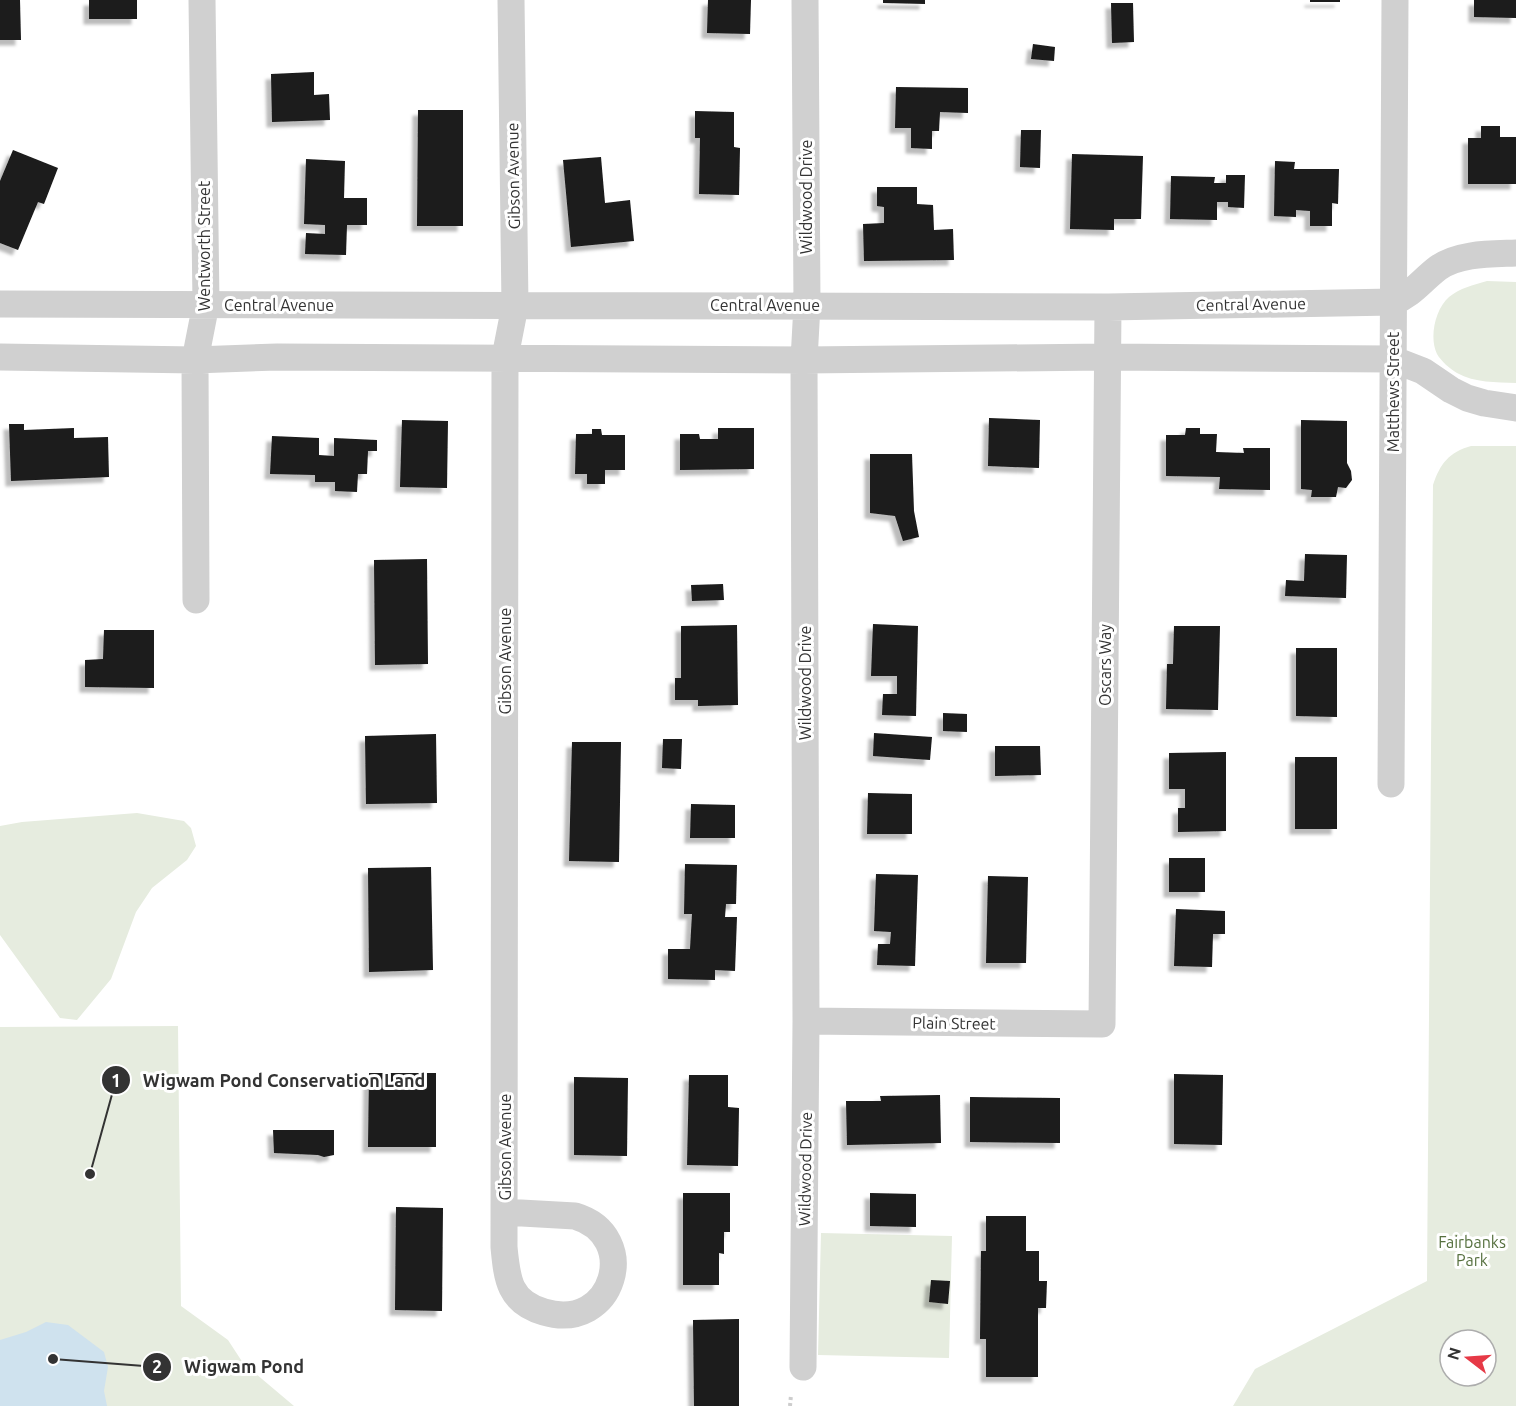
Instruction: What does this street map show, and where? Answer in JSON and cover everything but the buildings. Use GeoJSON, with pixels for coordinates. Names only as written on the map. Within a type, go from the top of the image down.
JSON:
{"type":"FeatureCollection","features":[{"type":"Feature","properties":{"kind":"street","name":"Wentworth Street"},"geometry":{"type":"LineString","coordinates":[[196,600],[195,360],[206,304],[202,0]]}},
{"type":"Feature","properties":{"kind":"street","name":"Gibson Avenue"},"geometry":{"type":"LineString","coordinates":[[505,1212],[567,1215],[583,1218],[597,1228],[611,1249],[613,1275],[607,1291],[597,1302],[582,1312],[565,1316],[536,1310],[518,1299],[508,1278],[504,1247],[505,357],[515,306],[511,0]]}},
{"type":"Feature","properties":{"kind":"street","name":"Wildwood Drive"},"geometry":{"type":"LineString","coordinates":[[803,1366],[806,1021],[805,0]]}},
{"type":"Feature","properties":{"kind":"street","name":"Matthews Street"},"geometry":{"type":"LineString","coordinates":[[1391,784],[1395,0]]}},
{"type":"Feature","properties":{"kind":"street","name":"Central Avenue"},"geometry":{"type":"LineString","coordinates":[[0,304],[1108,307],[1393,302],[1416,290],[1439,268],[1452,261],[1489,254],[1516,253]]}},
{"type":"Feature","properties":{"kind":"street","name":"Oscars Way"},"geometry":{"type":"LineString","coordinates":[[1102,1024],[1108,307]]}},
{"type":"Feature","properties":{"kind":"street"},"geometry":{"type":"LineString","coordinates":[[0,357],[195,360],[255,357],[804,360],[1106,357],[1392,359],[1423,371],[1444,386],[1467,398],[1516,408]]}},
{"type":"Feature","properties":{"kind":"street","name":"Plain Street"},"geometry":{"type":"LineString","coordinates":[[806,1021],[1102,1024]]}},
{"type":"Feature","properties":{"kind":"green space"},"geometry":{"type":"Polygon","coordinates":[[[1487,281],[1516,282],[1516,383],[1471,379],[1464,376],[1443,362],[1435,347],[1435,324],[1444,302],[1458,291],[1487,281]]]}},
{"type":"Feature","properties":{"kind":"green space","name":"Fairbanks Park"},"geometry":{"type":"Polygon","coordinates":[[[1471,446],[1516,446],[1516,1406],[1233,1406],[1255,1369],[1427,1281],[1433,485],[1446,460],[1471,446]]]}},
{"type":"Feature","properties":{"kind":"green space"},"geometry":{"type":"Polygon","coordinates":[[[137,813],[184,821],[191,828],[196,846],[187,860],[152,888],[136,912],[111,979],[77,1020],[60,1018],[0,935],[0,826],[22,822],[137,813]]]}},
{"type":"Feature","properties":{"kind":"green space"},"geometry":{"type":"Polygon","coordinates":[[[178,1026],[181,1306],[228,1340],[243,1363],[294,1406],[0,1406],[0,1027],[178,1026]]]}},
{"type":"Feature","properties":{"kind":"green space"},"geometry":{"type":"Polygon","coordinates":[[[821,1233],[952,1236],[949,1358],[818,1355],[821,1233]]]}},
{"type":"Feature","properties":{"kind":"water"},"geometry":{"type":"Polygon","coordinates":[[[46,1322],[68,1325],[104,1352],[108,1367],[104,1391],[107,1406],[0,1406],[0,1340],[26,1332],[46,1322]]]}},
{"type":"Feature","properties":{"kind":"place","name":"Wigwam Pond Conservation Land"},"geometry":{"type":"Point","coordinates":[90,1174]}},
{"type":"Feature","properties":{"kind":"place","name":"Wigwam Pond"},"geometry":{"type":"Point","coordinates":[53,1359]}}]}
